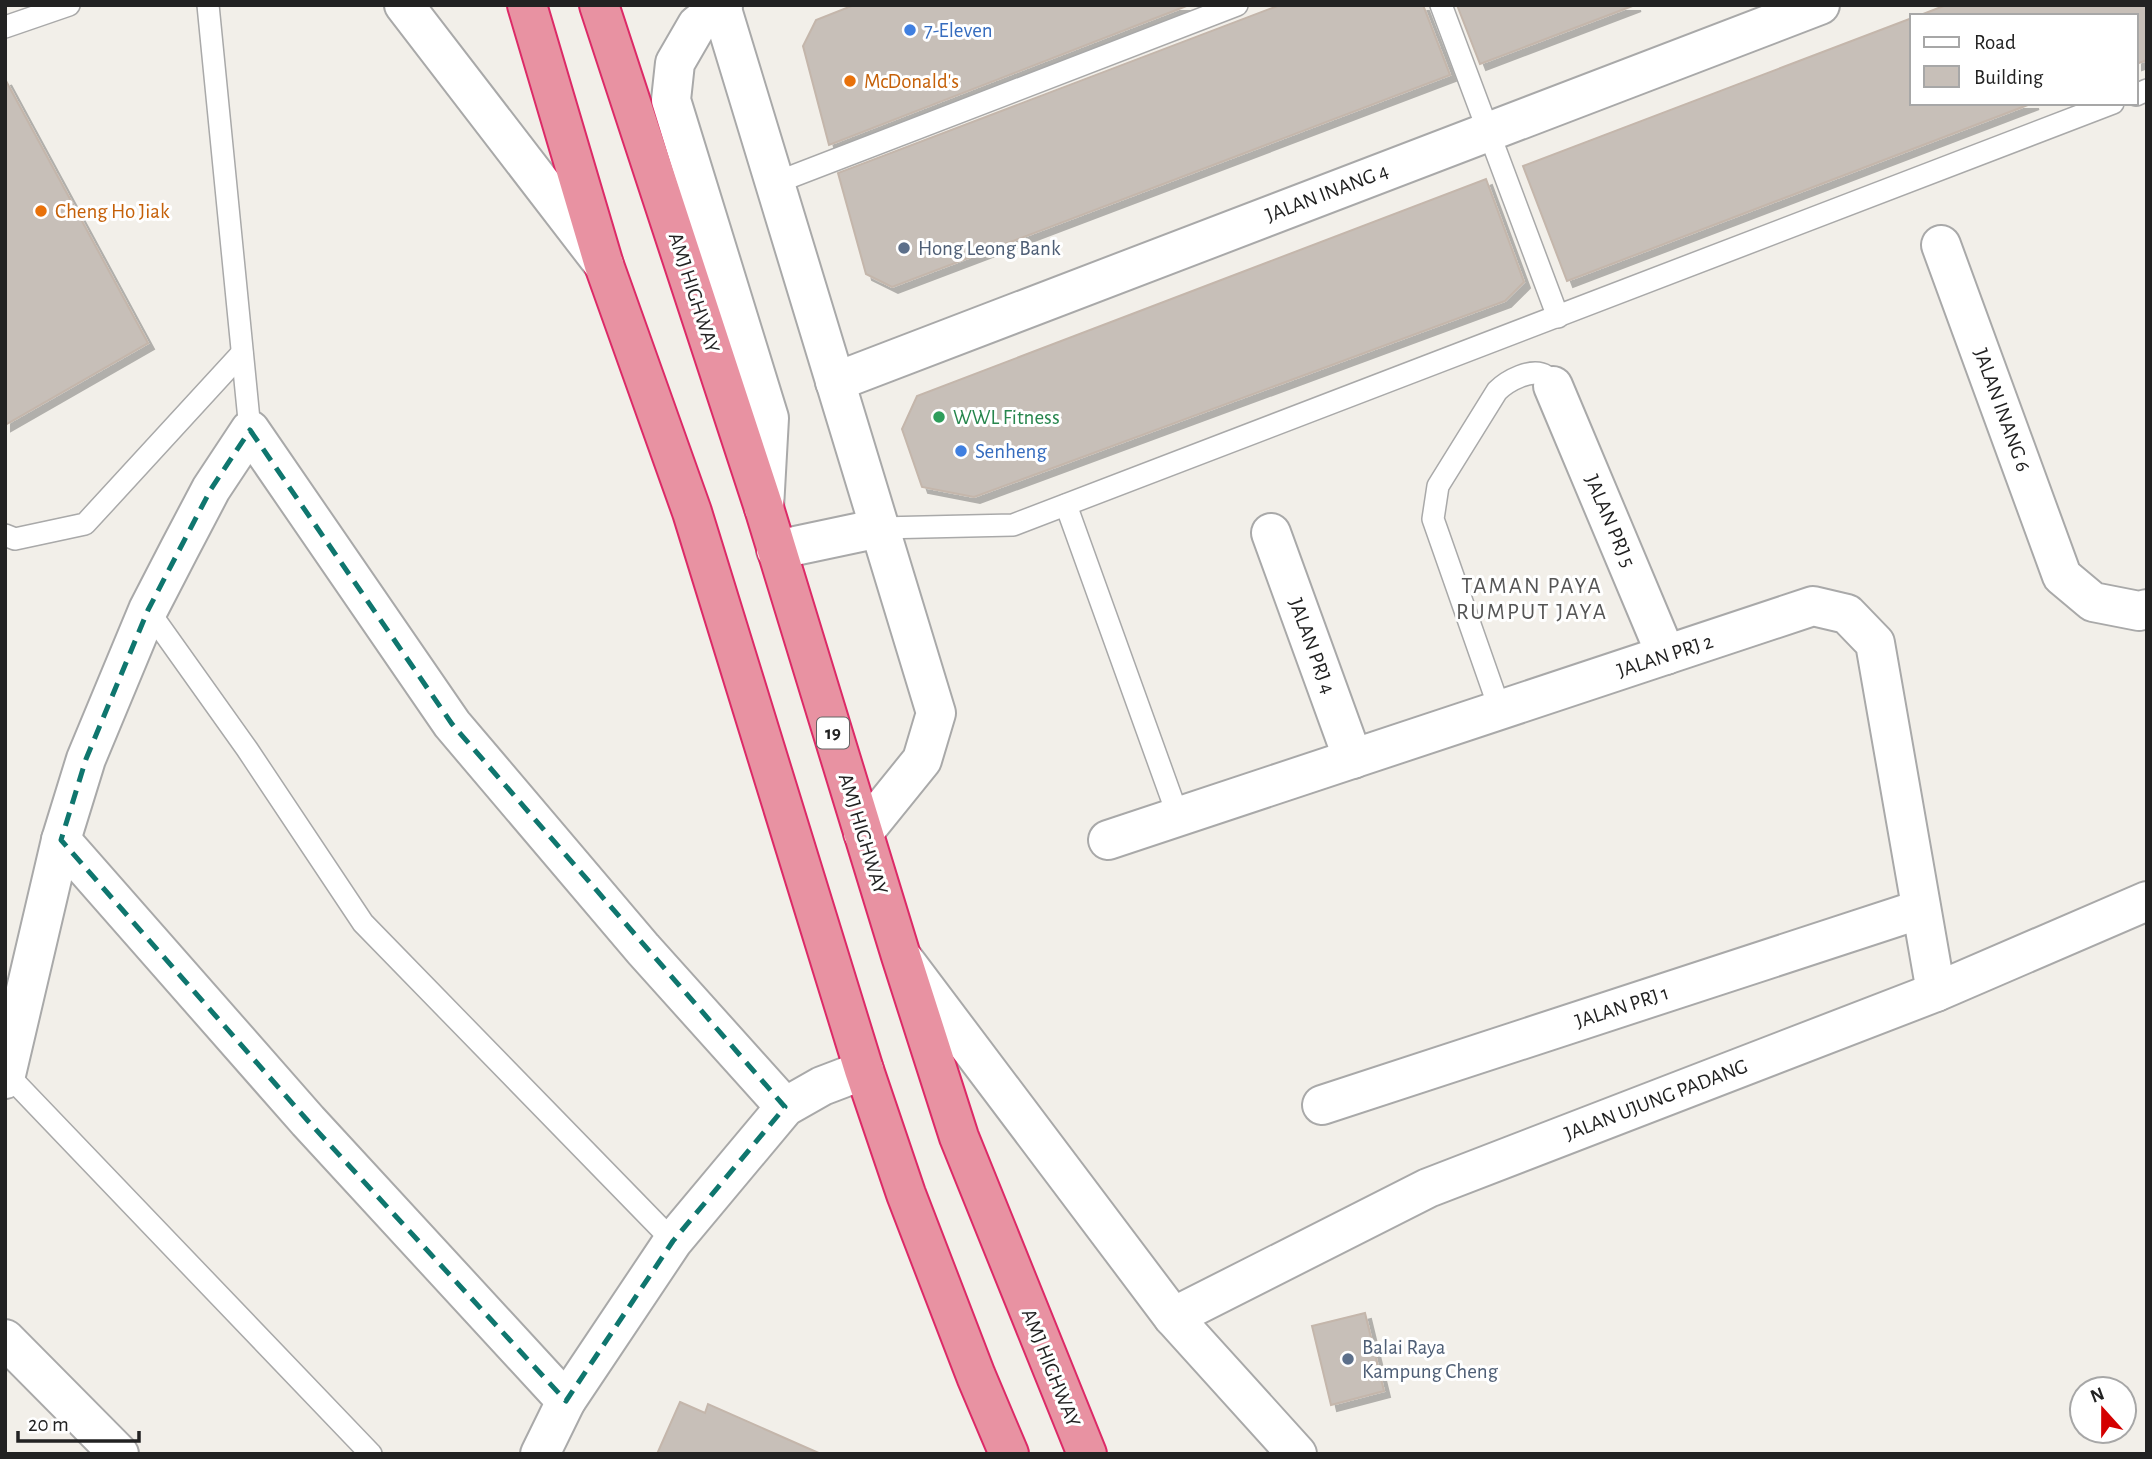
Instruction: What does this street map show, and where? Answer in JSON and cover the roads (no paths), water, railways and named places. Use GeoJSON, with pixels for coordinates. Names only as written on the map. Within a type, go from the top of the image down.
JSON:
{"type":"FeatureCollection","features":[{"type":"Feature","properties":{"kind":"highway"},"geometry":{"type":"LineString","coordinates":[[527,5],[604,265],[692,512],[864,1070],[905,1194],[1009,1454]]}},
{"type":"Feature","properties":{"kind":"highway","name":"AMJ HIGHWAY"},"geometry":{"type":"LineString","coordinates":[[599,5],[764,508],[959,1137],[1087,1454]]}},
{"type":"Feature","properties":{"kind":"street"},"geometry":{"type":"LineString","coordinates":[[404,5],[604,265]]}},
{"type":"Feature","properties":{"kind":"street","name":"JALAN INANG 4"},"geometry":{"type":"LineString","coordinates":[[835,382],[1819,5]]}},
{"type":"Feature","properties":{"kind":"street"},"geometry":{"type":"LineString","coordinates":[[764,508],[769,418],[671,100],[675,63],[697,25],[722,6],[936,713],[922,760],[863,833]]}},
{"type":"Feature","properties":{"kind":"street","name":"JALAN INANG 6"},"geometry":{"type":"LineString","coordinates":[[1941,245],[2062,576],[2093,602],[2139,611],[2147,608]]}},
{"type":"Feature","properties":{"kind":"street","name":"JALAN PRJ 5"},"geometry":{"type":"LineString","coordinates":[[1553,386],[1666,655]]}},
{"type":"Feature","properties":{"kind":"street"},"geometry":{"type":"LineString","coordinates":[[6,1077],[61,840],[86,759],[148,610],[211,489],[250,429],[452,724],[642,949],[785,1107]]}},
{"type":"Feature","properties":{"kind":"street"},"geometry":{"type":"LineString","coordinates":[[776,550],[880,528]]}},
{"type":"Feature","properties":{"kind":"street","name":"JALAN PRJ 4"},"geometry":{"type":"LineString","coordinates":[[1271,533],[1353,759]]}},
{"type":"Feature","properties":{"kind":"street","name":"JALAN PRJ 2"},"geometry":{"type":"LineString","coordinates":[[1108,839],[1813,606],[1847,614],[1875,643],[1936,992]]}},
{"type":"Feature","properties":{"kind":"street"},"geometry":{"type":"LineString","coordinates":[[61,840],[308,1121],[566,1401]]}},
{"type":"Feature","properties":{"kind":"street","name":"JALAN UJUNG PADANG"},"geometry":{"type":"LineString","coordinates":[[1173,1317],[1428,1188],[1936,992],[2147,901]]}},
{"type":"Feature","properties":{"kind":"street","name":"JALAN PRJ 1"},"geometry":{"type":"LineString","coordinates":[[1322,1105],[1921,909]]}},
{"type":"Feature","properties":{"kind":"street"},"geometry":{"type":"LineString","coordinates":[[901,956],[1173,1317],[1297,1454]]}},
{"type":"Feature","properties":{"kind":"street"},"geometry":{"type":"LineString","coordinates":[[540,1454],[566,1401],[673,1241],[785,1107],[822,1086],[864,1070]]}},
{"type":"Feature","properties":{"kind":"street"},"geometry":{"type":"LineString","coordinates":[[5,1339],[119,1454]]}},
{"type":"Feature","properties":{"kind":"lane"},"geometry":{"type":"LineString","coordinates":[[5,27],[69,5]]}},
{"type":"Feature","properties":{"kind":"lane"},"geometry":{"type":"LineString","coordinates":[[208,5],[250,429]]}},
{"type":"Feature","properties":{"kind":"lane"},"geometry":{"type":"LineString","coordinates":[[775,183],[1237,5]]}},
{"type":"Feature","properties":{"kind":"lane"},"geometry":{"type":"LineString","coordinates":[[1441,5],[1558,317]]}},
{"type":"Feature","properties":{"kind":"lane"},"geometry":{"type":"LineString","coordinates":[[880,528],[1013,525],[2108,105]]}},
{"type":"Feature","properties":{"kind":"lane"},"geometry":{"type":"LineString","coordinates":[[5,535],[15,539],[85,524],[243,354]]}},
{"type":"Feature","properties":{"kind":"lane"},"geometry":{"type":"LineString","coordinates":[[1500,710],[1433,519],[1434,501],[1438,486],[1497,391],[1506,382],[1538,374],[1546,377],[1553,386]]}},
{"type":"Feature","properties":{"kind":"lane"},"geometry":{"type":"LineString","coordinates":[[1066,505],[1178,816]]}},
{"type":"Feature","properties":{"kind":"lane"},"geometry":{"type":"LineString","coordinates":[[148,610],[247,749],[363,923],[673,1241]]}},
{"type":"Feature","properties":{"kind":"lane"},"geometry":{"type":"LineString","coordinates":[[6,1077],[371,1454]]}},
{"type":"Feature","properties":{"kind":"place","name":"7-Eleven"},"geometry":{"type":"Point","coordinates":[910,30]}},
{"type":"Feature","properties":{"kind":"place","name":"McDonald's"},"geometry":{"type":"Point","coordinates":[850,81]}},
{"type":"Feature","properties":{"kind":"place","name":"Cheng Ho Jiak"},"geometry":{"type":"Point","coordinates":[41,211]}},
{"type":"Feature","properties":{"kind":"place","name":"Hong Leong Bank"},"geometry":{"type":"Point","coordinates":[904,248]}},
{"type":"Feature","properties":{"kind":"place","name":"WWL Fitness"},"geometry":{"type":"Point","coordinates":[939,417]}},
{"type":"Feature","properties":{"kind":"place","name":"Senheng"},"geometry":{"type":"Point","coordinates":[961,451]}},
{"type":"Feature","properties":{"kind":"place","name":"Balai Raya Kampung Cheng"},"geometry":{"type":"Point","coordinates":[1348,1359]}},
{"type":"Feature","properties":{"kind":"district","name":"TAMAN PAYA RUMPUT JAYA"},"geometry":{"type":"Point","coordinates":[1532,599]}}]}
